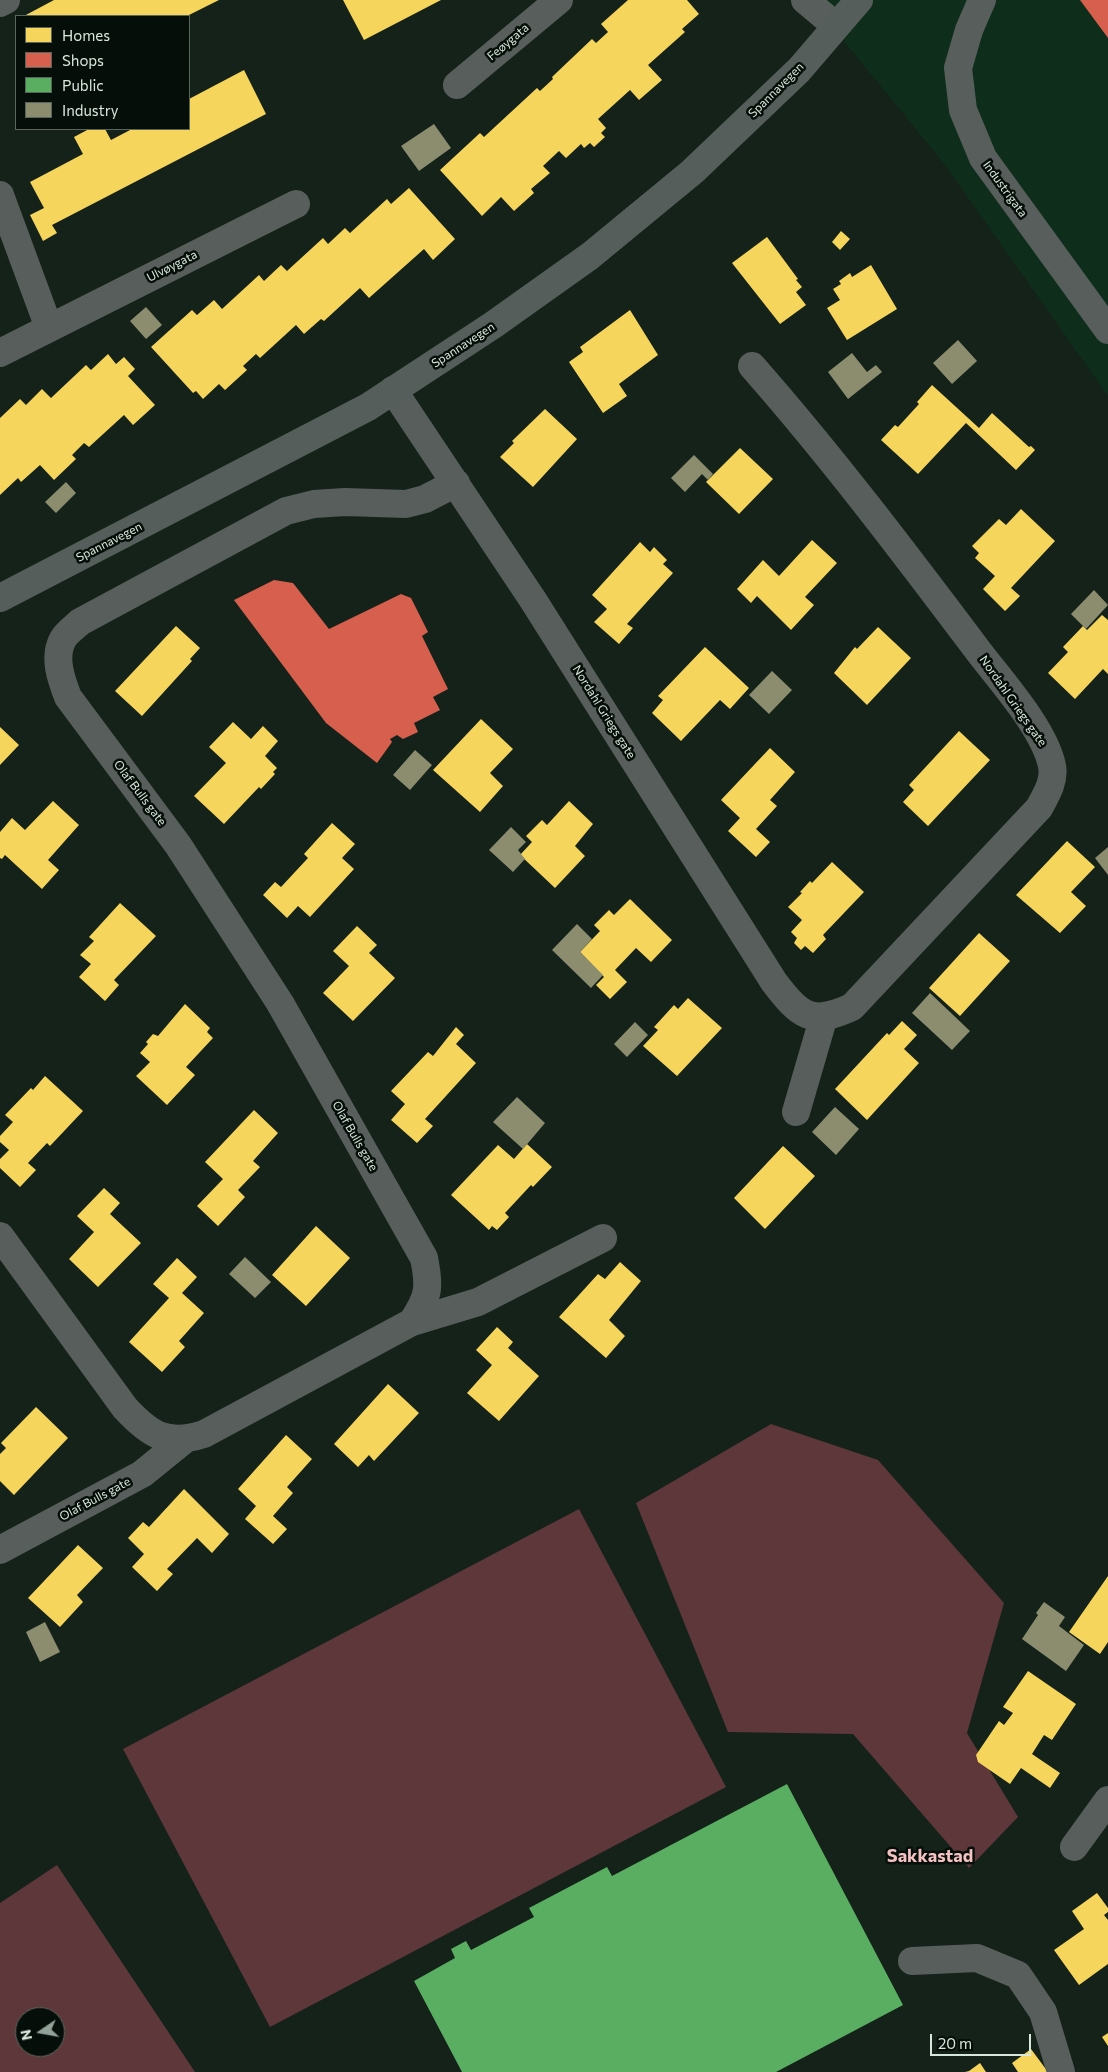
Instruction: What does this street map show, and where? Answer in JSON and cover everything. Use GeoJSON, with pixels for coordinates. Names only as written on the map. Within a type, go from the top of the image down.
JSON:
{"type":"FeatureCollection","features":[{"type":"Feature","properties":{"kind":"main road","name":"Spannavegen"},"geometry":{"type":"LineString","coordinates":[[0,598],[368,407],[493,325],[590,256],[692,172],[799,70],[860,0]]}},
{"type":"Feature","properties":{"kind":"street"},"geometry":{"type":"LineString","coordinates":[[0,3],[6,0]]}},
{"type":"Feature","properties":{"kind":"street","name":"Feøygata"},"geometry":{"type":"LineString","coordinates":[[457,85],[559,0]]}},
{"type":"Feature","properties":{"kind":"street"},"geometry":{"type":"LineString","coordinates":[[805,0],[836,26]]}},
{"type":"Feature","properties":{"kind":"street","name":"Industrigata"},"geometry":{"type":"LineString","coordinates":[[982,0],[969,30],[958,68],[963,110],[983,158],[1108,330]]}},
{"type":"Feature","properties":{"kind":"street"},"geometry":{"type":"LineString","coordinates":[[0,195],[49,328]]}},
{"type":"Feature","properties":{"kind":"street","name":"Ulvøygata"},"geometry":{"type":"LineString","coordinates":[[0,353],[296,204]]}},
{"type":"Feature","properties":{"kind":"street","name":"Nordahl Griegs gate"},"geometry":{"type":"LineString","coordinates":[[393,390],[533,600],[774,982],[793,1007],[812,1017],[834,1015],[852,1007],[1039,808],[1051,786],[1052,767],[1039,735],[935,593],[784,403],[752,366]]}},
{"type":"Feature","properties":{"kind":"street","name":"Olaf Bulls gate"},"geometry":{"type":"LineString","coordinates":[[412,1322],[425,1304],[429,1282],[424,1258],[280,1003],[178,845],[68,696],[59,675],[59,656],[63,638],[80,622],[286,511],[314,504],[345,502],[406,504],[425,499],[456,483]]}},
{"type":"Feature","properties":{"kind":"street"},"geometry":{"type":"LineString","coordinates":[[796,1112],[824,1016]]}},
{"type":"Feature","properties":{"kind":"street","name":"Olaf Bulls gate"},"geometry":{"type":"LineString","coordinates":[[0,1236],[124,1408],[141,1425],[162,1437],[184,1440]]}},
{"type":"Feature","properties":{"kind":"street","name":"Olaf Bulls gate"},"geometry":{"type":"LineString","coordinates":[[0,1550],[142,1474],[184,1440],[204,1434],[412,1322],[478,1302],[603,1238]]}},
{"type":"Feature","properties":{"kind":"street"},"geometry":{"type":"LineString","coordinates":[[1074,1846],[1108,1800]]}},
{"type":"Feature","properties":{"kind":"street"},"geometry":{"type":"LineString","coordinates":[[912,1961],[977,1958],[1018,1975],[1044,2012],[1061,2072]]}},
{"type":"Feature","properties":{"kind":"shaded area"},"geometry":{"type":"Polygon","coordinates":[[[798,0],[1108,0],[1108,396],[945,165],[839,35],[798,0]]]}},
{"type":"Feature","properties":{"kind":"shaded area"},"geometry":{"type":"Polygon","coordinates":[[[771,1424],[878,1460],[1004,1603],[967,1733],[1018,1817],[969,1868],[853,1734],[728,1732],[636,1503],[771,1424]]]}},
{"type":"Feature","properties":{"kind":"shaded area"},"geometry":{"type":"Polygon","coordinates":[[[579,1509],[726,1787],[270,2027],[123,1749],[579,1509]]]}},
{"type":"Feature","properties":{"kind":"shaded area"},"geometry":{"type":"Polygon","coordinates":[[[57,1865],[195,2072],[0,2072],[0,1903],[57,1865]]]}},
{"type":"Feature","properties":{"kind":"building: Homes"},"geometry":{"type":"Polygon","coordinates":[[[54,0],[219,0],[189,15],[26,15],[54,0]]]}},
{"type":"Feature","properties":{"kind":"building: Homes"},"geometry":{"type":"Polygon","coordinates":[[[343,0],[441,0],[364,40],[343,0]]]}},
{"type":"Feature","properties":{"kind":"building: Homes"},"geometry":{"type":"Polygon","coordinates":[[[628,0],[687,0],[699,14],[682,29],[685,32],[648,65],[662,80],[639,100],[630,90],[598,119],[606,128],[601,133],[605,137],[594,147],[590,143],[584,148],[581,144],[566,158],[559,151],[543,166],[550,173],[531,189],[534,193],[514,211],[501,197],[482,216],[440,170],[480,133],[484,137],[537,88],[540,91],[592,39],[596,43],[608,32],[601,24],[628,0]]]}},
{"type":"Feature","properties":{"kind":"building: Homes"},"geometry":{"type":"Polygon","coordinates":[[[244,70],[266,114],[52,225],[57,233],[43,241],[30,215],[44,208],[30,182],[83,154],[74,137],[87,130],[106,130],[111,140],[130,130],[190,130],[190,98],[244,70]]]}},
{"type":"Feature","properties":{"kind":"building: Homes"},"geometry":{"type":"Polygon","coordinates":[[[409,188],[455,239],[433,260],[424,249],[369,298],[360,288],[324,321],[321,319],[304,334],[296,325],[260,358],[256,354],[243,366],[247,370],[225,390],[219,384],[203,399],[196,391],[193,393],[151,347],[192,310],[197,315],[214,300],[222,309],[259,275],[264,281],[281,265],[287,271],[323,238],[328,244],[345,228],[350,233],[387,199],[391,204],[409,188]]]}},
{"type":"Feature","properties":{"kind":"building: Homes"},"geometry":{"type":"Polygon","coordinates":[[[841,231],[850,239],[840,250],[832,242],[841,231]]]}},
{"type":"Feature","properties":{"kind":"building: Homes"},"geometry":{"type":"Polygon","coordinates":[[[767,237],[798,279],[796,280],[802,287],[796,292],[806,305],[780,324],[732,263],[767,237]]]}},
{"type":"Feature","properties":{"kind":"building: Homes"},"geometry":{"type":"Polygon","coordinates":[[[871,265],[897,309],[847,340],[827,308],[840,300],[833,289],[841,284],[839,281],[850,273],[852,277],[871,265]]]}},
{"type":"Feature","properties":{"kind":"building: Homes"},"geometry":{"type":"Polygon","coordinates":[[[630,310],[658,355],[619,384],[627,396],[603,413],[569,362],[583,352],[580,347],[630,310]]]}},
{"type":"Feature","properties":{"kind":"building: Homes"},"geometry":{"type":"Polygon","coordinates":[[[108,354],[116,364],[124,357],[135,369],[128,376],[155,405],[133,425],[124,415],[89,447],[84,443],[72,455],[76,459],[54,480],[40,465],[21,482],[18,478],[0,495],[0,418],[20,399],[26,405],[42,389],[51,398],[86,365],[91,370],[108,354]]]}},
{"type":"Feature","properties":{"kind":"building: Homes"},"geometry":{"type":"Polygon","coordinates":[[[932,385],[979,428],[992,413],[1029,447],[1031,446],[1035,450],[1016,470],[966,423],[918,474],[881,440],[895,425],[898,427],[919,404],[917,402],[932,385]]]}},
{"type":"Feature","properties":{"kind":"building: Homes"},"geometry":{"type":"Polygon","coordinates":[[[545,409],[577,439],[533,487],[500,457],[514,443],[512,441],[545,409]]]}},
{"type":"Feature","properties":{"kind":"building: Homes"},"geometry":{"type":"Polygon","coordinates":[[[740,448],[773,479],[739,514],[706,482],[740,448]]]}},
{"type":"Feature","properties":{"kind":"building: Homes"},"geometry":{"type":"Polygon","coordinates":[[[1021,509],[1055,541],[1011,588],[1020,596],[1005,611],[983,589],[995,576],[975,558],[979,553],[972,546],[999,519],[1006,525],[1021,509]]]}},
{"type":"Feature","properties":{"kind":"building: Homes"},"geometry":{"type":"Polygon","coordinates":[[[812,540],[837,563],[805,597],[814,605],[791,630],[757,596],[751,603],[737,589],[763,560],[779,576],[812,540]]]}},
{"type":"Feature","properties":{"kind":"building: Homes"},"geometry":{"type":"Polygon","coordinates":[[[640,542],[650,552],[654,547],[667,560],[663,564],[673,573],[627,624],[633,628],[619,644],[594,622],[607,609],[592,595],[640,542]]]}},
{"type":"Feature","properties":{"kind":"building: Homes"},"geometry":{"type":"Polygon","coordinates":[[[1102,615],[1108,620],[1108,674],[1103,669],[1075,699],[1048,673],[1068,652],[1063,647],[1083,626],[1087,630],[1102,615]]]}},
{"type":"Feature","properties":{"kind":"building: Homes"},"geometry":{"type":"Polygon","coordinates":[[[176,626],[200,648],[190,659],[192,661],[142,716],[115,691],[176,626]]]}},
{"type":"Feature","properties":{"kind":"building: Homes"},"geometry":{"type":"Polygon","coordinates":[[[878,627],[911,658],[867,705],[834,673],[855,647],[857,649],[878,627]]]}},
{"type":"Feature","properties":{"kind":"building: Homes"},"geometry":{"type":"Polygon","coordinates":[[[705,647],[749,688],[730,709],[720,700],[681,741],[652,713],[663,700],[658,696],[705,647]]]}},
{"type":"Feature","properties":{"kind":"building: Homes"},"geometry":{"type":"Polygon","coordinates":[[[481,719],[513,749],[490,773],[503,786],[480,812],[433,770],[481,719]]]}},
{"type":"Feature","properties":{"kind":"building: Homes"},"geometry":{"type":"Polygon","coordinates":[[[233,722],[251,739],[263,726],[278,741],[265,756],[277,768],[273,772],[275,774],[261,789],[259,787],[224,824],[194,796],[226,763],[209,747],[233,722]]]}},
{"type":"Feature","properties":{"kind":"building: Homes"},"geometry":{"type":"Polygon","coordinates":[[[0,727],[19,745],[0,765],[0,727]]]}},
{"type":"Feature","properties":{"kind":"building: Homes"},"geometry":{"type":"Polygon","coordinates":[[[959,731],[990,760],[928,826],[903,802],[914,790],[909,785],[959,731]]]}},
{"type":"Feature","properties":{"kind":"building: Homes"},"geometry":{"type":"Polygon","coordinates":[[[770,748],[795,772],[770,800],[777,806],[756,829],[770,842],[756,857],[728,831],[740,818],[721,800],[770,748]]]}},
{"type":"Feature","properties":{"kind":"building: Homes"},"geometry":{"type":"Polygon","coordinates":[[[53,801],[79,825],[48,860],[59,870],[42,889],[5,855],[2,859],[0,858],[0,832],[12,818],[25,830],[53,801]]]}},
{"type":"Feature","properties":{"kind":"building: Homes"},"geometry":{"type":"Polygon","coordinates":[[[569,801],[593,824],[575,846],[585,856],[555,888],[520,855],[532,842],[526,836],[542,820],[547,825],[569,801]]]}},
{"type":"Feature","properties":{"kind":"building: Homes"},"geometry":{"type":"Polygon","coordinates":[[[332,823],[355,844],[342,858],[354,869],[310,917],[298,906],[287,918],[263,895],[275,882],[281,887],[308,858],[304,854],[332,823]]]}},
{"type":"Feature","properties":{"kind":"building: Homes"},"geometry":{"type":"Polygon","coordinates":[[[1067,841],[1095,867],[1071,892],[1086,906],[1060,933],[1016,895],[1067,841]]]}},
{"type":"Feature","properties":{"kind":"building: Homes"},"geometry":{"type":"Polygon","coordinates":[[[832,862],[864,892],[823,935],[826,939],[813,953],[805,946],[801,950],[794,943],[797,938],[791,932],[802,920],[788,907],[802,893],[800,892],[810,881],[812,883],[832,862]]]}},
{"type":"Feature","properties":{"kind":"building: Homes"},"geometry":{"type":"Polygon","coordinates":[[[630,899],[672,940],[651,962],[636,948],[615,970],[627,982],[610,999],[596,985],[604,977],[580,952],[600,931],[594,925],[609,910],[614,915],[630,899]]]}},
{"type":"Feature","properties":{"kind":"building: Homes"},"geometry":{"type":"Polygon","coordinates":[[[120,903],[156,936],[114,980],[119,985],[105,1001],[79,977],[91,964],[80,955],[94,941],[89,937],[120,903]]]}},
{"type":"Feature","properties":{"kind":"building: Homes"},"geometry":{"type":"Polygon","coordinates":[[[357,926],[377,945],[369,953],[395,978],[353,1021],[323,993],[349,966],[333,951],[357,926]]]}},
{"type":"Feature","properties":{"kind":"building: Homes"},"geometry":{"type":"Polygon","coordinates":[[[979,933],[1010,961],[960,1016],[929,988],[979,933]]]}},
{"type":"Feature","properties":{"kind":"building: Homes"},"geometry":{"type":"Polygon","coordinates":[[[688,998],[722,1028],[677,1076],[643,1046],[658,1030],[654,1027],[674,1005],[678,1009],[688,998]]]}},
{"type":"Feature","properties":{"kind":"building: Homes"},"geometry":{"type":"Polygon","coordinates":[[[185,1004],[210,1028],[207,1032],[213,1038],[186,1067],[195,1075],[167,1105],[136,1076],[150,1062],[140,1053],[148,1044],[146,1042],[153,1034],[158,1036],[185,1004]]]}},
{"type":"Feature","properties":{"kind":"building: Homes"},"geometry":{"type":"Polygon","coordinates":[[[902,1021],[917,1035],[904,1049],[919,1063],[867,1120],[835,1089],[887,1033],[889,1035],[902,1021]]]}},
{"type":"Feature","properties":{"kind":"building: Homes"},"geometry":{"type":"Polygon","coordinates":[[[456,1027],[464,1035],[456,1044],[476,1063],[425,1119],[433,1126],[417,1143],[391,1120],[405,1104],[391,1091],[428,1052],[433,1056],[456,1027]]]}},
{"type":"Feature","properties":{"kind":"building: Homes"},"geometry":{"type":"Polygon","coordinates":[[[45,1076],[83,1111],[50,1146],[47,1143],[28,1163],[36,1170],[20,1187],[0,1168],[0,1159],[9,1150],[0,1142],[0,1136],[13,1122],[5,1115],[31,1088],[33,1090],[45,1076]]]}},
{"type":"Feature","properties":{"kind":"building: Homes"},"geometry":{"type":"Polygon","coordinates":[[[254,1110],[278,1133],[253,1161],[260,1167],[238,1190],[245,1197],[218,1226],[197,1206],[223,1179],[205,1162],[254,1110]]]}},
{"type":"Feature","properties":{"kind":"building: Homes"},"geometry":{"type":"Polygon","coordinates":[[[527,1144],[552,1167],[533,1187],[531,1185],[505,1213],[509,1217],[497,1230],[492,1226],[489,1230],[451,1195],[498,1145],[514,1159],[527,1144]]]}},
{"type":"Feature","properties":{"kind":"building: Homes"},"geometry":{"type":"Polygon","coordinates":[[[783,1146],[815,1176],[765,1229],[734,1198],[783,1146]]]}},
{"type":"Feature","properties":{"kind":"building: Homes"},"geometry":{"type":"Polygon","coordinates":[[[104,1188],[120,1203],[110,1214],[141,1243],[98,1287],[69,1259],[94,1232],[77,1216],[104,1188]]]}},
{"type":"Feature","properties":{"kind":"building: Homes"},"geometry":{"type":"Polygon","coordinates":[[[316,1226],[350,1258],[306,1306],[272,1275],[316,1226]]]}},
{"type":"Feature","properties":{"kind":"building: Homes"},"geometry":{"type":"Polygon","coordinates":[[[177,1258],[197,1277],[182,1293],[204,1313],[179,1341],[185,1347],[162,1372],[129,1342],[169,1298],[153,1284],[177,1258]]]}},
{"type":"Feature","properties":{"kind":"building: Homes"},"geometry":{"type":"Polygon","coordinates":[[[620,1262],[641,1281],[609,1320],[625,1336],[606,1358],[559,1317],[598,1274],[605,1279],[620,1262]]]}},
{"type":"Feature","properties":{"kind":"building: Homes"},"geometry":{"type":"Polygon","coordinates":[[[497,1327],[513,1342],[508,1348],[539,1376],[499,1421],[467,1393],[492,1365],[476,1350],[497,1327]]]}},
{"type":"Feature","properties":{"kind":"building: Homes"},"geometry":{"type":"Polygon","coordinates":[[[388,1384],[419,1413],[374,1461],[369,1455],[358,1467],[334,1444],[388,1384]]]}},
{"type":"Feature","properties":{"kind":"building: Homes"},"geometry":{"type":"Polygon","coordinates":[[[36,1407],[68,1438],[14,1495],[0,1481],[0,1454],[6,1448],[1,1443],[36,1407]]]}},
{"type":"Feature","properties":{"kind":"building: Homes"},"geometry":{"type":"Polygon","coordinates":[[[286,1435],[312,1459],[287,1487],[293,1493],[273,1516],[287,1529],[273,1544],[245,1519],[256,1506],[238,1489],[286,1435]]]}},
{"type":"Feature","properties":{"kind":"building: Homes"},"geometry":{"type":"Polygon","coordinates":[[[184,1489],[229,1534],[212,1553],[197,1538],[167,1569],[173,1574],[157,1591],[132,1567],[144,1554],[128,1538],[143,1522],[149,1527],[184,1489]]]}},
{"type":"Feature","properties":{"kind":"building: Homes"},"geometry":{"type":"Polygon","coordinates":[[[78,1545],[103,1568],[77,1595],[83,1602],[60,1627],[28,1598],[78,1545]]]}},
{"type":"Feature","properties":{"kind":"building: Homes"},"geometry":{"type":"Polygon","coordinates":[[[1108,1576],[1108,1642],[1100,1654],[1069,1632],[1108,1576]]]}},
{"type":"Feature","properties":{"kind":"building: Homes"},"geometry":{"type":"Polygon","coordinates":[[[1028,1671],[1076,1704],[1052,1740],[1044,1735],[1032,1754],[1060,1773],[1050,1788],[1021,1768],[1010,1784],[978,1762],[976,1755],[999,1721],[1004,1725],[1013,1713],[1003,1707],[1028,1671]]]}},
{"type":"Feature","properties":{"kind":"building: Homes"},"geometry":{"type":"Polygon","coordinates":[[[1097,1893],[1108,1908],[1108,1912],[1104,1915],[1108,1920],[1108,1964],[1079,1985],[1054,1950],[1084,1929],[1072,1911],[1097,1893]]]}},
{"type":"Feature","properties":{"kind":"building: Homes"},"geometry":{"type":"Polygon","coordinates":[[[1108,2033],[1108,2046],[1102,2037],[1108,2033]]]}},
{"type":"Feature","properties":{"kind":"building: Homes"},"geometry":{"type":"Polygon","coordinates":[[[1031,2049],[1048,2072],[1018,2072],[1012,2063],[1031,2049]]]}},
{"type":"Feature","properties":{"kind":"building: Homes"},"geometry":{"type":"Polygon","coordinates":[[[980,2063],[986,2072],[965,2072],[969,2071],[980,2063]]]}},
{"type":"Feature","properties":{"kind":"building: Shops"},"geometry":{"type":"Polygon","coordinates":[[[1080,0],[1108,0],[1108,38],[1080,0]]]}},
{"type":"Feature","properties":{"kind":"building: Shops"},"geometry":{"type":"Polygon","coordinates":[[[274,580],[293,583],[329,629],[401,594],[411,598],[428,632],[422,636],[448,689],[433,697],[440,710],[414,723],[418,732],[403,739],[397,735],[390,739],[392,742],[377,763],[326,723],[234,600],[274,580]]]}},
{"type":"Feature","properties":{"kind":"building: Public"},"geometry":{"type":"Polygon","coordinates":[[[787,1784],[903,2005],[776,2072],[462,2072],[414,1981],[455,1958],[451,1949],[466,1941],[471,1950],[534,1917],[529,1908],[607,1867],[612,1876],[787,1784]]]}},
{"type":"Feature","properties":{"kind":"building: Industry"},"geometry":{"type":"Polygon","coordinates":[[[434,124],[451,148],[419,171],[401,146],[434,124]]]}},
{"type":"Feature","properties":{"kind":"building: Industry"},"geometry":{"type":"Polygon","coordinates":[[[146,307],[162,325],[146,339],[130,321],[146,307]]]}},
{"type":"Feature","properties":{"kind":"building: Industry"},"geometry":{"type":"Polygon","coordinates":[[[958,340],[977,361],[952,384],[933,363],[958,340]]]}},
{"type":"Feature","properties":{"kind":"building: Industry"},"geometry":{"type":"Polygon","coordinates":[[[852,353],[867,372],[876,365],[882,372],[848,399],[828,372],[852,353]]]}},
{"type":"Feature","properties":{"kind":"building: Industry"},"geometry":{"type":"Polygon","coordinates":[[[694,455],[713,474],[708,480],[702,474],[685,492],[671,478],[694,455]]]}},
{"type":"Feature","properties":{"kind":"building: Industry"},"geometry":{"type":"Polygon","coordinates":[[[66,482],[76,493],[56,513],[45,502],[66,482]]]}},
{"type":"Feature","properties":{"kind":"building: Industry"},"geometry":{"type":"Polygon","coordinates":[[[1094,590],[1108,605],[1086,629],[1071,614],[1094,590]]]}},
{"type":"Feature","properties":{"kind":"building: Industry"},"geometry":{"type":"Polygon","coordinates":[[[772,671],[792,690],[769,714],[749,695],[772,671]]]}},
{"type":"Feature","properties":{"kind":"building: Industry"},"geometry":{"type":"Polygon","coordinates":[[[415,750],[432,765],[410,790],[393,775],[415,750]]]}},
{"type":"Feature","properties":{"kind":"building: Industry"},"geometry":{"type":"Polygon","coordinates":[[[511,827],[526,842],[518,850],[525,859],[513,872],[489,850],[511,827]]]}},
{"type":"Feature","properties":{"kind":"building: Industry"},"geometry":{"type":"Polygon","coordinates":[[[1108,847],[1108,875],[1095,858],[1108,847]]]}},
{"type":"Feature","properties":{"kind":"building: Industry"},"geometry":{"type":"Polygon","coordinates":[[[577,924],[592,939],[580,952],[603,975],[591,988],[552,950],[577,924]]]}},
{"type":"Feature","properties":{"kind":"building: Industry"},"geometry":{"type":"Polygon","coordinates":[[[930,993],[970,1031],[952,1050],[912,1013],[930,993]]]}},
{"type":"Feature","properties":{"kind":"building: Industry"},"geometry":{"type":"Polygon","coordinates":[[[635,1022],[648,1035],[627,1057],[614,1044],[635,1022]]]}},
{"type":"Feature","properties":{"kind":"building: Industry"},"geometry":{"type":"Polygon","coordinates":[[[517,1097],[545,1123],[523,1149],[493,1122],[517,1097]]]}},
{"type":"Feature","properties":{"kind":"building: Industry"},"geometry":{"type":"Polygon","coordinates":[[[835,1107],[859,1129],[836,1155],[812,1132],[835,1107]]]}},
{"type":"Feature","properties":{"kind":"building: Industry"},"geometry":{"type":"Polygon","coordinates":[[[245,1257],[271,1282],[255,1298],[229,1274],[245,1257]]]}},
{"type":"Feature","properties":{"kind":"building: Industry"},"geometry":{"type":"Polygon","coordinates":[[[1044,1602],[1065,1617],[1059,1626],[1084,1645],[1066,1671],[1022,1639],[1044,1602]]]}},
{"type":"Feature","properties":{"kind":"building: Industry"},"geometry":{"type":"Polygon","coordinates":[[[45,1622],[60,1652],[40,1662],[26,1632],[45,1622]]]}},
{"type":"Feature","properties":{"kind":"district","name":"Sakkastad"},"geometry":{"type":"Point","coordinates":[930,1856]}}]}
